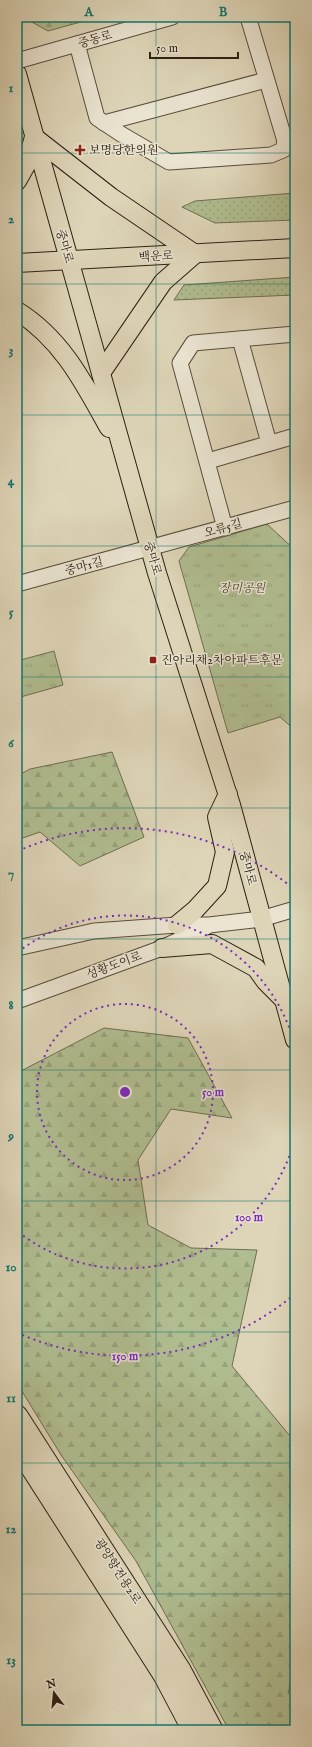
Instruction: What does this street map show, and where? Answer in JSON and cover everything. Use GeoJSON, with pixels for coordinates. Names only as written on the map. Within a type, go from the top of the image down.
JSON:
{"type":"FeatureCollection","features":[{"type":"Feature","properties":{"kind":"highway","name":"광양항전용2로"},"geometry":{"type":"LineString","coordinates":[[17,1416],[180,1670],[212,1730]]}},
{"type":"Feature","properties":{"kind":"highway","name":"광양항전용2로"},"geometry":{"type":"LineString","coordinates":[[17,1445],[164,1675],[193,1730]]}},
{"type":"Feature","properties":{"kind":"main road","name":"중마로"},"geometry":{"type":"LineString","coordinates":[[17,74],[150,549],[228,794],[295,1040]]}},
{"type":"Feature","properties":{"kind":"main road"},"geometry":{"type":"LineString","coordinates":[[17,181],[26,165],[34,137],[111,197],[195,254],[163,282],[101,373]]}},
{"type":"Feature","properties":{"kind":"main road","name":"백운로"},"geometry":{"type":"LineString","coordinates":[[17,263],[295,248]]}},
{"type":"Feature","properties":{"kind":"main road"},"geometry":{"type":"LineString","coordinates":[[17,311],[33,321],[74,365],[122,451]]}},
{"type":"Feature","properties":{"kind":"main road"},"geometry":{"type":"LineString","coordinates":[[177,925],[195,910],[217,886],[225,852],[218,817],[228,794]]}},
{"type":"Feature","properties":{"kind":"main road"},"geometry":{"type":"LineString","coordinates":[[162,948],[212,944],[256,968],[266,982],[284,999]]}},
{"type":"Feature","properties":{"kind":"street","name":"중동로"},"geometry":{"type":"LineString","coordinates":[[17,61],[172,17]]}},
{"type":"Feature","properties":{"kind":"street"},"geometry":{"type":"LineString","coordinates":[[77,44],[97,118],[169,162],[271,155],[283,150],[284,141],[248,17]]}},
{"type":"Feature","properties":{"kind":"street"},"geometry":{"type":"LineString","coordinates":[[104,123],[266,80]]}},
{"type":"Feature","properties":{"kind":"street"},"geometry":{"type":"LineString","coordinates":[[226,528],[180,363],[193,343],[295,334]]}},
{"type":"Feature","properties":{"kind":"street"},"geometry":{"type":"LineString","coordinates":[[240,339],[269,443]]}},
{"type":"Feature","properties":{"kind":"street"},"geometry":{"type":"LineString","coordinates":[[208,461],[295,436]]}},
{"type":"Feature","properties":{"kind":"street","name":"오류5길"},"geometry":{"type":"LineString","coordinates":[[150,549],[295,508]]}},
{"type":"Feature","properties":{"kind":"street","name":"중마1길"},"geometry":{"type":"LineString","coordinates":[[17,584],[150,549]]}},
{"type":"Feature","properties":{"kind":"street","name":"성황도이로"},"geometry":{"type":"LineString","coordinates":[[17,948],[94,931],[177,925],[209,925],[261,919],[295,910]]}},
{"type":"Feature","properties":{"kind":"street","name":"성황도이로"},"geometry":{"type":"LineString","coordinates":[[17,1001],[162,948],[209,925]]}},
{"type":"Feature","properties":{"kind":"green space"},"geometry":{"type":"Polygon","coordinates":[[[23,17],[99,17],[48,31],[23,17]]]}},
{"type":"Feature","properties":{"kind":"green space"},"geometry":{"type":"Polygon","coordinates":[[[295,193],[295,220],[215,223],[182,207],[195,201],[295,193]]]}},
{"type":"Feature","properties":{"kind":"green space"},"geometry":{"type":"Polygon","coordinates":[[[295,277],[295,295],[174,300],[184,285],[295,277]]]}},
{"type":"Feature","properties":{"kind":"green space","name":"장미공원"},"geometry":{"type":"Polygon","coordinates":[[[267,524],[295,550],[295,730],[280,717],[228,733],[179,561],[189,547],[267,524]]]}},
{"type":"Feature","properties":{"kind":"green space"},"geometry":{"type":"Polygon","coordinates":[[[54,651],[63,685],[17,698],[17,661],[54,651]]]}},
{"type":"Feature","properties":{"kind":"green space"},"geometry":{"type":"Polygon","coordinates":[[[112,752],[144,837],[80,866],[40,832],[17,840],[17,776],[30,769],[112,752]]]}},
{"type":"Feature","properties":{"kind":"green space"},"geometry":{"type":"Polygon","coordinates":[[[104,1028],[188,1038],[232,1118],[171,1109],[138,1160],[148,1225],[191,1248],[257,1250],[232,1366],[295,1442],[295,1668],[288,1693],[295,1698],[295,1730],[229,1730],[136,1561],[61,1455],[17,1383],[17,1073],[104,1028]]]}},
{"type":"Feature","properties":{"kind":"place","name":"보명당한의원"},"geometry":{"type":"Point","coordinates":[80,150]}},
{"type":"Feature","properties":{"kind":"place","name":"진아리채2차아파트후문"},"geometry":{"type":"Point","coordinates":[153,660]}}]}
